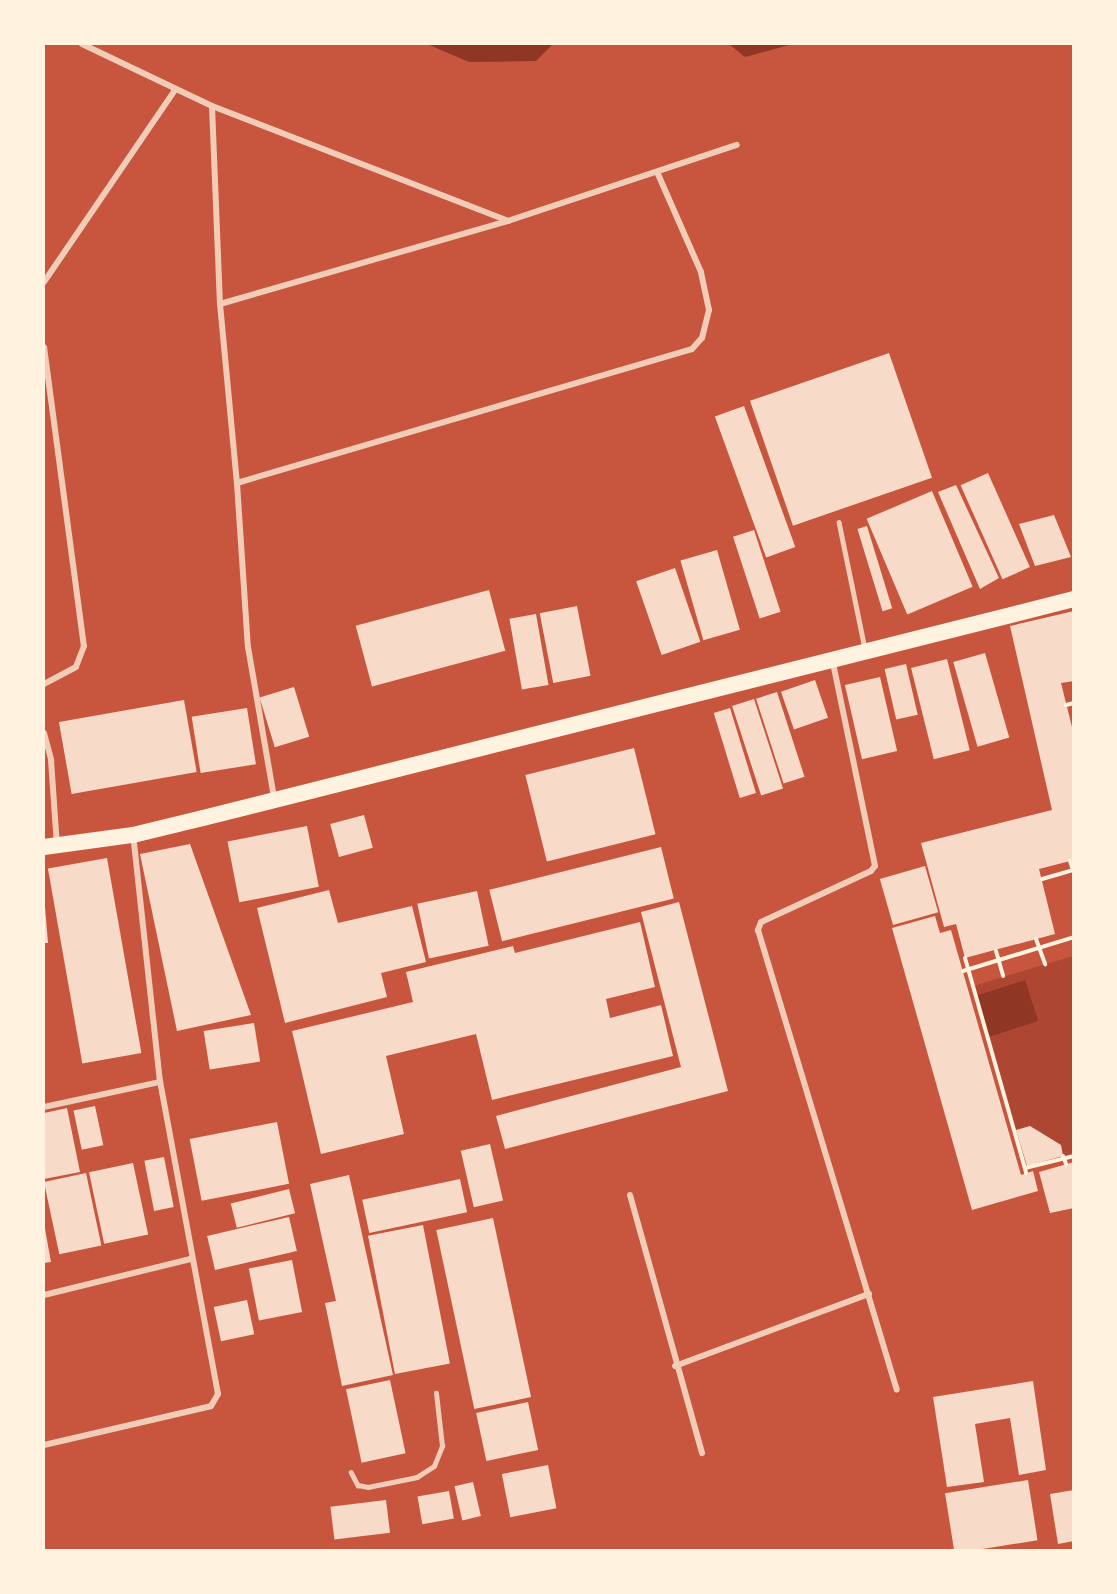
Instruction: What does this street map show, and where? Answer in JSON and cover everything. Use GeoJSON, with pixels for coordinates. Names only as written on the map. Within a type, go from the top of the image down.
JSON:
{"type":"FeatureCollection","features":[{"type":"Feature","properties":{"kind":"highway"},"geometry":{"type":"LineString","coordinates":[[50,846],[133,835],[1074,599]]}},
{"type":"Feature","properties":{"kind":"street"},"geometry":{"type":"LineString","coordinates":[[82,44],[212,106],[508,221]]}},
{"type":"Feature","properties":{"kind":"street"},"geometry":{"type":"LineString","coordinates":[[44,282],[175,90]]}},
{"type":"Feature","properties":{"kind":"street"},"geometry":{"type":"LineString","coordinates":[[212,106],[220,304],[237,483],[248,647],[274,798]]}},
{"type":"Feature","properties":{"kind":"street"},"geometry":{"type":"LineString","coordinates":[[220,304],[508,221],[737,145]]}},
{"type":"Feature","properties":{"kind":"street"},"geometry":{"type":"LineString","coordinates":[[237,483],[692,349],[702,338],[709,310],[701,272],[657,171]]}},
{"type":"Feature","properties":{"kind":"street"},"geometry":{"type":"LineString","coordinates":[[44,347],[84,646],[76,667],[44,684]]}},
{"type":"Feature","properties":{"kind":"street"},"geometry":{"type":"LineString","coordinates":[[832,659],[875,866],[871,871],[761,922],[758,930],[897,1389]]}},
{"type":"Feature","properties":{"kind":"street"},"geometry":{"type":"LineString","coordinates":[[44,733],[51,760],[50,846]]}},
{"type":"Feature","properties":{"kind":"street"},"geometry":{"type":"LineString","coordinates":[[44,1445],[217,1402],[218,1373],[191,1259],[160,1082],[133,835]]}},
{"type":"Feature","properties":{"kind":"street"},"geometry":{"type":"LineString","coordinates":[[44,1107],[160,1082]]}},
{"type":"Feature","properties":{"kind":"street"},"geometry":{"type":"LineString","coordinates":[[630,1195],[675,1366],[702,1453]]}},
{"type":"Feature","properties":{"kind":"street"},"geometry":{"type":"LineString","coordinates":[[44,1294],[191,1259]]}},
{"type":"Feature","properties":{"kind":"street"},"geometry":{"type":"LineString","coordinates":[[675,1366],[869,1294]]}},
{"type":"Feature","properties":{"kind":"lane"},"geometry":{"type":"LineString","coordinates":[[838,522],[865,651]]}},
{"type":"Feature","properties":{"kind":"lane"},"geometry":{"type":"LineString","coordinates":[[351,1472],[358,1485],[368,1487],[417,1477],[434,1466],[442,1446],[436,1393]]}},
{"type":"Feature","properties":{"kind":"path"},"geometry":{"type":"LineString","coordinates":[[1066,705],[1074,703]]}},
{"type":"Feature","properties":{"kind":"path"},"geometry":{"type":"LineString","coordinates":[[1042,879],[1073,870],[1070,861]]}},
{"type":"Feature","properties":{"kind":"path"},"geometry":{"type":"LineString","coordinates":[[963,971],[1074,937]]}},
{"type":"Feature","properties":{"kind":"path"},"geometry":{"type":"LineString","coordinates":[[1036,939],[1045,964]]}},
{"type":"Feature","properties":{"kind":"path"},"geometry":{"type":"LineString","coordinates":[[996,951],[1003,976]]}},
{"type":"Feature","properties":{"kind":"path"},"geometry":{"type":"LineString","coordinates":[[965,958],[1026,1171],[1064,1157],[1074,1156]]}},
{"type":"Feature","properties":{"kind":"path"},"geometry":{"type":"LineString","coordinates":[[1064,1157],[1066,1164]]}},
{"type":"Feature","properties":{"kind":"shaded area"},"geometry":{"type":"Polygon","coordinates":[[[427,44],[553,44],[536,61],[469,62],[427,44]]]}},
{"type":"Feature","properties":{"kind":"shaded area"},"geometry":{"type":"Polygon","coordinates":[[[729,44],[793,44],[745,57],[729,44]]]}},
{"type":"Feature","properties":{"kind":"shaded area"},"geometry":{"type":"Polygon","coordinates":[[[1073,956],[1073,1153],[1063,1156],[1061,1145],[1030,1126],[1015,1131],[973,986],[1073,956]]]}},
{"type":"Feature","properties":{"kind":"shaded area"},"geometry":{"type":"Polygon","coordinates":[[[1025,980],[1038,1021],[989,1037],[976,996],[1025,980]]]}},
{"type":"Feature","properties":{"kind":"building"},"geometry":{"type":"Polygon","coordinates":[[[889,353],[932,478],[793,526],[750,401],[889,353]]]}},
{"type":"Feature","properties":{"kind":"building"},"geometry":{"type":"Polygon","coordinates":[[[744,406],[795,547],[766,558],[715,417],[744,406]]]}},
{"type":"Feature","properties":{"kind":"building"},"geometry":{"type":"Polygon","coordinates":[[[988,473],[1030,567],[1002,579],[961,485],[988,473]]]}},
{"type":"Feature","properties":{"kind":"building"},"geometry":{"type":"Polygon","coordinates":[[[956,485],[999,578],[980,589],[938,492],[956,485]]]}},
{"type":"Feature","properties":{"kind":"building"},"geometry":{"type":"Polygon","coordinates":[[[932,491],[973,587],[907,614],[867,519],[932,491]]]}},
{"type":"Feature","properties":{"kind":"building"},"geometry":{"type":"Polygon","coordinates":[[[1054,515],[1071,557],[1035,566],[1019,524],[1054,515]]]}},
{"type":"Feature","properties":{"kind":"building"},"geometry":{"type":"Polygon","coordinates":[[[867,526],[892,608],[883,611],[857,529],[867,526]]]}},
{"type":"Feature","properties":{"kind":"building"},"geometry":{"type":"Polygon","coordinates":[[[754,530],[781,612],[760,619],[733,537],[754,530]]]}},
{"type":"Feature","properties":{"kind":"building"},"geometry":{"type":"Polygon","coordinates":[[[717,550],[740,630],[703,640],[680,560],[717,550]]]}},
{"type":"Feature","properties":{"kind":"building"},"geometry":{"type":"Polygon","coordinates":[[[675,568],[700,642],[662,655],[636,581],[675,568]]]}},
{"type":"Feature","properties":{"kind":"building"},"geometry":{"type":"Polygon","coordinates":[[[489,590],[505,651],[372,687],[356,626],[489,590]]]}},
{"type":"Feature","properties":{"kind":"building"},"geometry":{"type":"Polygon","coordinates":[[[577,606],[591,676],[553,683],[540,613],[577,606]]]}},
{"type":"Feature","properties":{"kind":"building"},"geometry":{"type":"Polygon","coordinates":[[[1074,611],[1074,681],[1061,683],[1074,735],[1074,860],[1039,869],[1055,934],[965,958],[956,924],[944,927],[921,843],[1052,810],[1010,626],[1074,611]]]}},
{"type":"Feature","properties":{"kind":"building"},"geometry":{"type":"Polygon","coordinates":[[[536,614],[549,685],[522,690],[509,619],[536,614]]]}},
{"type":"Feature","properties":{"kind":"building"},"geometry":{"type":"Polygon","coordinates":[[[985,653],[1009,738],[978,747],[953,662],[985,653]]]}},
{"type":"Feature","properties":{"kind":"building"},"geometry":{"type":"Polygon","coordinates":[[[947,659],[970,750],[934,759],[911,668],[947,659]]]}},
{"type":"Feature","properties":{"kind":"building"},"geometry":{"type":"Polygon","coordinates":[[[906,664],[918,715],[896,720],[885,669],[906,664]]]}},
{"type":"Feature","properties":{"kind":"building"},"geometry":{"type":"Polygon","coordinates":[[[880,677],[897,751],[862,759],[845,685],[880,677]]]}},
{"type":"Feature","properties":{"kind":"building"},"geometry":{"type":"Polygon","coordinates":[[[815,680],[828,718],[794,730],[781,692],[815,680]]]}},
{"type":"Feature","properties":{"kind":"building"},"geometry":{"type":"Polygon","coordinates":[[[294,687],[309,737],[275,747],[260,698],[294,687]]]}},
{"type":"Feature","properties":{"kind":"building"},"geometry":{"type":"Polygon","coordinates":[[[777,692],[805,777],[784,783],[756,699],[777,692]]]}},
{"type":"Feature","properties":{"kind":"building"},"geometry":{"type":"Polygon","coordinates":[[[754,699],[783,788],[761,796],[732,706],[754,699]]]}},
{"type":"Feature","properties":{"kind":"building"},"geometry":{"type":"Polygon","coordinates":[[[184,700],[197,772],[72,794],[59,722],[184,700]]]}},
{"type":"Feature","properties":{"kind":"building"},"geometry":{"type":"Polygon","coordinates":[[[247,708],[256,764],[201,773],[192,717],[247,708]]]}},
{"type":"Feature","properties":{"kind":"building"},"geometry":{"type":"Polygon","coordinates":[[[730,708],[756,793],[740,798],[714,713],[730,708]]]}},
{"type":"Feature","properties":{"kind":"building"},"geometry":{"type":"Polygon","coordinates":[[[634,748],[656,834],[547,861],[525,775],[634,748]]]}},
{"type":"Feature","properties":{"kind":"building"},"geometry":{"type":"Polygon","coordinates":[[[364,815],[373,848],[339,857],[330,824],[364,815]]]}},
{"type":"Feature","properties":{"kind":"building"},"geometry":{"type":"Polygon","coordinates":[[[307,826],[319,887],[239,902],[227,841],[307,826]]]}},
{"type":"Feature","properties":{"kind":"building"},"geometry":{"type":"Polygon","coordinates":[[[190,844],[251,1015],[177,1031],[140,854],[190,844]]]}},
{"type":"Feature","properties":{"kind":"building"},"geometry":{"type":"Polygon","coordinates":[[[661,847],[674,898],[502,941],[489,890],[661,847]]]}},
{"type":"Feature","properties":{"kind":"building"},"geometry":{"type":"Polygon","coordinates":[[[107,858],[141,1053],[82,1063],[48,868],[107,858]]]}},
{"type":"Feature","properties":{"kind":"building"},"geometry":{"type":"Polygon","coordinates":[[[925,866],[938,912],[893,925],[880,879],[925,866]]]}},
{"type":"Feature","properties":{"kind":"building"},"geometry":{"type":"Polygon","coordinates":[[[329,890],[338,923],[412,906],[426,962],[381,973],[387,997],[285,1023],[257,908],[329,890]]]}},
{"type":"Feature","properties":{"kind":"building"},"geometry":{"type":"Polygon","coordinates":[[[477,891],[489,946],[429,958],[417,904],[477,891]]]}},
{"type":"Feature","properties":{"kind":"building"},"geometry":{"type":"Polygon","coordinates":[[[44,895],[48,943],[44,943],[44,895]]]}},
{"type":"Feature","properties":{"kind":"building"},"geometry":{"type":"Polygon","coordinates":[[[679,902],[728,1091],[505,1149],[496,1116],[681,1067],[641,912],[679,902]]]}},
{"type":"Feature","properties":{"kind":"building"},"geometry":{"type":"Polygon","coordinates":[[[935,916],[940,933],[951,930],[1021,1175],[1033,1171],[1038,1191],[972,1210],[892,928],[935,916]]]}},
{"type":"Feature","properties":{"kind":"building"},"geometry":{"type":"Polygon","coordinates":[[[640,922],[655,987],[606,999],[610,1018],[661,1005],[673,1056],[492,1100],[476,1034],[386,1056],[404,1134],[321,1154],[292,1031],[413,1002],[406,972],[513,946],[515,953],[640,922]]]}},
{"type":"Feature","properties":{"kind":"building"},"geometry":{"type":"Polygon","coordinates":[[[254,1023],[260,1062],[210,1069],[204,1031],[254,1023]]]}},
{"type":"Feature","properties":{"kind":"building"},"geometry":{"type":"Polygon","coordinates":[[[95,1106],[103,1145],[82,1150],[73,1111],[95,1106]]]}},
{"type":"Feature","properties":{"kind":"building"},"geometry":{"type":"Polygon","coordinates":[[[67,1108],[80,1172],[44,1179],[44,1113],[67,1108]]]}},
{"type":"Feature","properties":{"kind":"building"},"geometry":{"type":"Polygon","coordinates":[[[277,1122],[289,1184],[202,1201],[190,1139],[277,1122]]]}},
{"type":"Feature","properties":{"kind":"building"},"geometry":{"type":"Polygon","coordinates":[[[1030,1126],[1061,1145],[1063,1156],[1027,1166],[1016,1130],[1030,1126]]]}},
{"type":"Feature","properties":{"kind":"building"},"geometry":{"type":"Polygon","coordinates":[[[490,1144],[503,1201],[474,1207],[461,1151],[490,1144]]]}},
{"type":"Feature","properties":{"kind":"building"},"geometry":{"type":"Polygon","coordinates":[[[164,1157],[174,1207],[154,1211],[144,1161],[164,1157]]]}},
{"type":"Feature","properties":{"kind":"building"},"geometry":{"type":"Polygon","coordinates":[[[1074,1162],[1074,1208],[1050,1213],[1039,1172],[1074,1162]]]}},
{"type":"Feature","properties":{"kind":"building"},"geometry":{"type":"Polygon","coordinates":[[[133,1163],[148,1234],[104,1244],[89,1172],[133,1163]]]}},
{"type":"Feature","properties":{"kind":"building"},"geometry":{"type":"Polygon","coordinates":[[[86,1173],[101,1245],[59,1254],[44,1182],[86,1173]]]}},
{"type":"Feature","properties":{"kind":"building"},"geometry":{"type":"Polygon","coordinates":[[[349,1175],[393,1375],[342,1386],[325,1303],[336,1301],[310,1184],[349,1175]]]}},
{"type":"Feature","properties":{"kind":"building"},"geometry":{"type":"Polygon","coordinates":[[[460,1179],[467,1212],[369,1233],[362,1200],[460,1179]]]}},
{"type":"Feature","properties":{"kind":"building"},"geometry":{"type":"Polygon","coordinates":[[[289,1189],[295,1213],[237,1228],[231,1204],[289,1189]]]}},
{"type":"Feature","properties":{"kind":"building"},"geometry":{"type":"Polygon","coordinates":[[[289,1217],[297,1251],[215,1270],[207,1236],[289,1217]]]}},
{"type":"Feature","properties":{"kind":"building"},"geometry":{"type":"Polygon","coordinates":[[[493,1218],[531,1397],[474,1409],[436,1230],[493,1218]]]}},
{"type":"Feature","properties":{"kind":"building"},"geometry":{"type":"Polygon","coordinates":[[[423,1225],[450,1363],[395,1374],[368,1236],[423,1225]]]}},
{"type":"Feature","properties":{"kind":"building"},"geometry":{"type":"Polygon","coordinates":[[[44,1230],[51,1262],[44,1263],[44,1230]]]}},
{"type":"Feature","properties":{"kind":"building"},"geometry":{"type":"Polygon","coordinates":[[[292,1260],[302,1312],[259,1320],[249,1268],[292,1260]]]}},
{"type":"Feature","properties":{"kind":"building"},"geometry":{"type":"Polygon","coordinates":[[[247,1300],[254,1334],[221,1341],[214,1307],[247,1300]]]}},
{"type":"Feature","properties":{"kind":"building"},"geometry":{"type":"Polygon","coordinates":[[[390,1380],[406,1453],[362,1463],[346,1389],[390,1380]]]}},
{"type":"Feature","properties":{"kind":"building"},"geometry":{"type":"Polygon","coordinates":[[[1033,1381],[1046,1470],[1019,1475],[1010,1418],[975,1424],[984,1482],[947,1487],[933,1397],[1033,1381]]]}},
{"type":"Feature","properties":{"kind":"building"},"geometry":{"type":"Polygon","coordinates":[[[528,1402],[538,1450],[486,1461],[476,1413],[528,1402]]]}},
{"type":"Feature","properties":{"kind":"building"},"geometry":{"type":"Polygon","coordinates":[[[548,1465],[556,1508],[510,1517],[502,1474],[548,1465]]]}},
{"type":"Feature","properties":{"kind":"building"},"geometry":{"type":"Polygon","coordinates":[[[1028,1480],[1038,1540],[976,1550],[954,1550],[945,1493],[1028,1480]]]}},
{"type":"Feature","properties":{"kind":"building"},"geometry":{"type":"Polygon","coordinates":[[[473,1482],[481,1516],[462,1520],[454,1486],[473,1482]]]}},
{"type":"Feature","properties":{"kind":"building"},"geometry":{"type":"Polygon","coordinates":[[[1074,1490],[1074,1541],[1058,1544],[1050,1494],[1074,1490]]]}},
{"type":"Feature","properties":{"kind":"building"},"geometry":{"type":"Polygon","coordinates":[[[449,1491],[454,1519],[422,1524],[417,1497],[449,1491]]]}},
{"type":"Feature","properties":{"kind":"building"},"geometry":{"type":"Polygon","coordinates":[[[386,1500],[390,1533],[334,1540],[330,1507],[386,1500]]]}}]}
